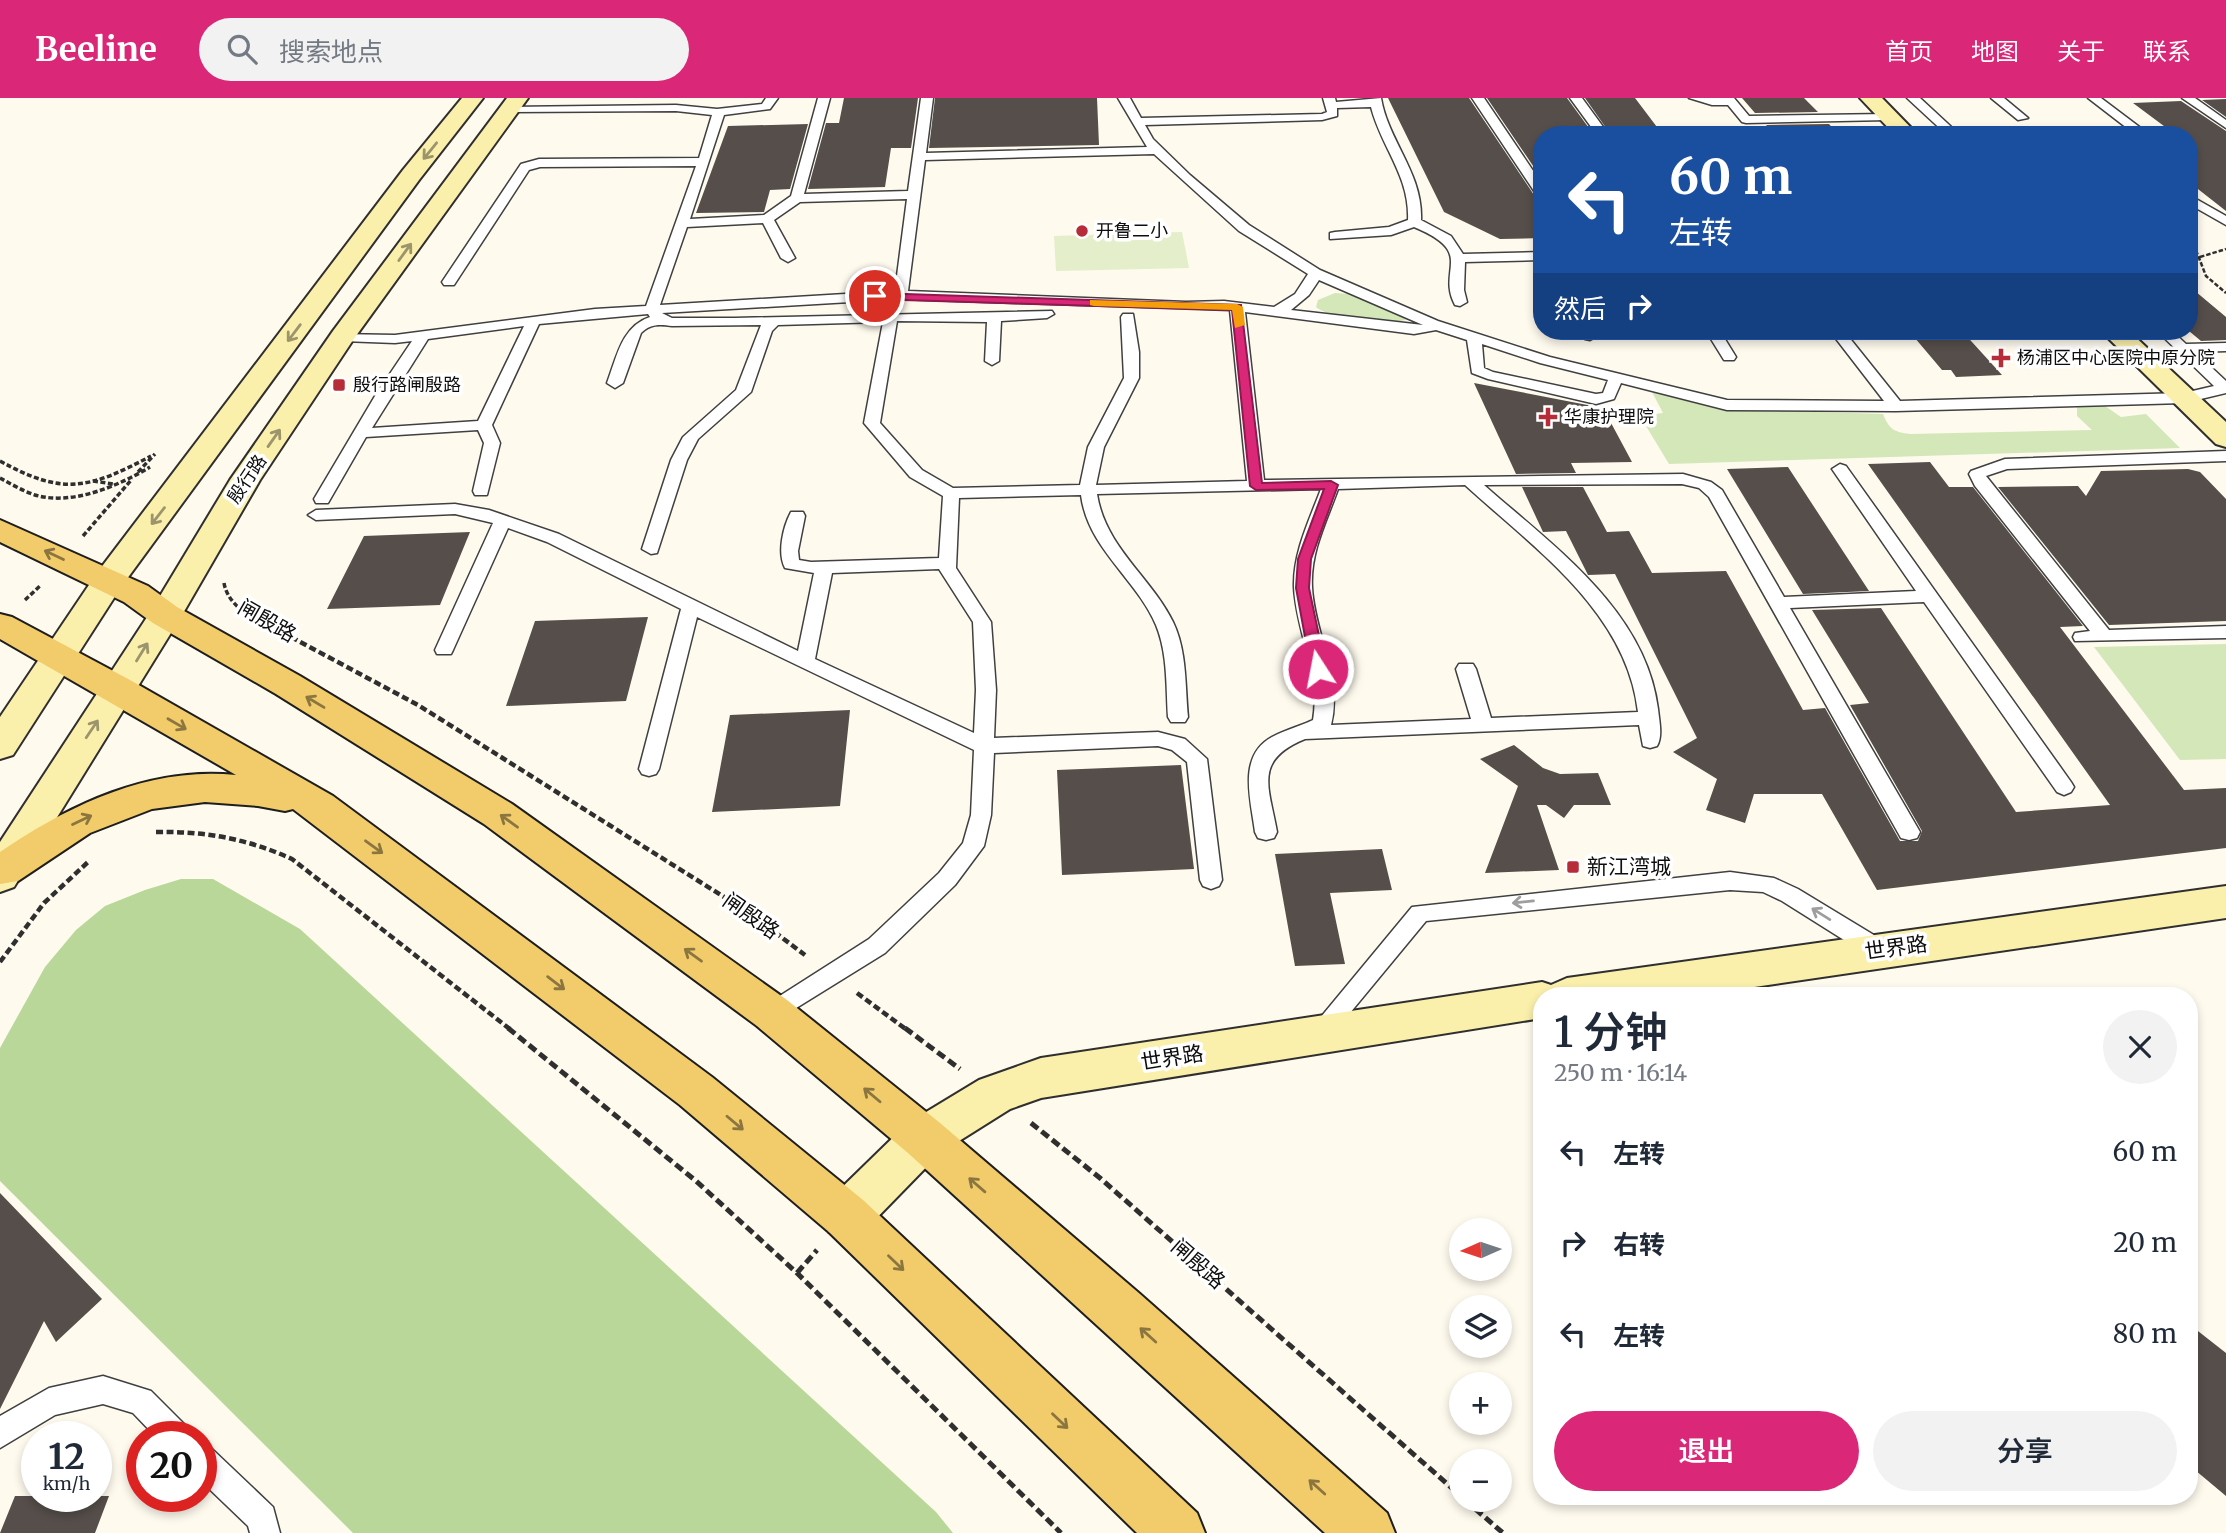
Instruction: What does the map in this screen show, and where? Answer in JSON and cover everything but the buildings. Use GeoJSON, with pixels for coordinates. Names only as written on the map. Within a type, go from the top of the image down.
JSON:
{"type":"FeatureCollection","features":[{"type":"Feature","properties":{"kind":"main road"},"geometry":{"type":"LineString","coordinates":[[0,746],[109,580],[411,175],[473,98]]}},
{"type":"Feature","properties":{"kind":"main road"},"geometry":{"type":"LineString","coordinates":[[1870,98],[1898,126]]}},
{"type":"Feature","properties":{"kind":"main road","name":"殷行路"},"geometry":{"type":"LineString","coordinates":[[2,873],[165,615],[222,515],[342,337],[514,104]]}},
{"type":"Feature","properties":{"kind":"main road"},"geometry":{"type":"LineString","coordinates":[[2123,340],[2226,438]]}},
{"type":"Feature","properties":{"kind":"main road"},"geometry":{"type":"LineString","coordinates":[[0,530],[136,594],[165,615],[288,685],[498,814],[772,1013],[924,1139],[1122,1312],[1367,1533]]}},
{"type":"Feature","properties":{"kind":"main road"},"geometry":{"type":"LineString","coordinates":[[0,625],[58,655],[73,667],[118,689],[319,806],[696,1091],[846,1216],[1177,1533]]}},
{"type":"Feature","properties":{"kind":"main road"},"geometry":{"type":"LineString","coordinates":[[2,873],[75,823],[129,801],[174,789],[255,789],[319,806]]}},
{"type":"Feature","properties":{"kind":"main road","name":"世界路"},"geometry":{"type":"LineString","coordinates":[[1628,987],[2226,902]]}},
{"type":"Feature","properties":{"kind":"main road","name":"世界路"},"geometry":{"type":"LineString","coordinates":[[846,1216],[924,1139],[995,1094],[1041,1078],[1533,1001]]}},
{"type":"Feature","properties":{"kind":"lane"},"geometry":{"type":"LineString","coordinates":[[571,110],[579,98]]}},
{"type":"Feature","properties":{"kind":"lane"},"geometry":{"type":"LineString","coordinates":[[514,104],[571,110],[679,103],[717,112],[766,107],[772,98]]}},
{"type":"Feature","properties":{"kind":"lane"},"geometry":{"type":"LineString","coordinates":[[797,198],[824,98]]}},
{"type":"Feature","properties":{"kind":"lane"},"geometry":{"type":"LineString","coordinates":[[901,295],[927,98]]}},
{"type":"Feature","properties":{"kind":"lane"},"geometry":{"type":"LineString","coordinates":[[1124,98],[1148,141],[1244,228],[1315,272],[1433,324],[1545,360],[1727,405],[1896,406],[2184,398],[2225,388]]}},
{"type":"Feature","properties":{"kind":"lane"},"geometry":{"type":"LineString","coordinates":[[1478,98],[1533,180]]}},
{"type":"Feature","properties":{"kind":"lane"},"geometry":{"type":"LineString","coordinates":[[1576,98],[1596,126]]}},
{"type":"Feature","properties":{"kind":"lane"},"geometry":{"type":"LineString","coordinates":[[1695,98],[1712,103],[1730,100],[1749,126]]}},
{"type":"Feature","properties":{"kind":"lane"},"geometry":{"type":"LineString","coordinates":[[1913,98],[1944,126]]}},
{"type":"Feature","properties":{"kind":"lane"},"geometry":{"type":"LineString","coordinates":[[1997,98],[2022,118]]}},
{"type":"Feature","properties":{"kind":"lane"},"geometry":{"type":"LineString","coordinates":[[2094,98],[2132,126]]}},
{"type":"Feature","properties":{"kind":"lane"},"geometry":{"type":"LineString","coordinates":[[2188,98],[2226,125]]}},
{"type":"Feature","properties":{"kind":"lane"},"geometry":{"type":"LineString","coordinates":[[1137,121],[1322,117],[1333,114],[1330,102],[1375,101],[1412,190],[1417,206],[1414,222]]}},
{"type":"Feature","properties":{"kind":"lane"},"geometry":{"type":"LineString","coordinates":[[615,383],[634,332],[655,314],[680,223],[719,117],[717,112]]}},
{"type":"Feature","properties":{"kind":"lane"},"geometry":{"type":"LineString","coordinates":[[1746,120],[1888,117]]}},
{"type":"Feature","properties":{"kind":"lane"},"geometry":{"type":"LineString","coordinates":[[918,157],[1158,150]]}},
{"type":"Feature","properties":{"kind":"lane"},"geometry":{"type":"LineString","coordinates":[[449,282],[525,167],[539,163],[703,162]]}},
{"type":"Feature","properties":{"kind":"lane"},"geometry":{"type":"LineString","coordinates":[[680,223],[767,219],[797,198],[914,195]]}},
{"type":"Feature","properties":{"kind":"lane"},"geometry":{"type":"LineString","coordinates":[[2198,204],[2226,221]]}},
{"type":"Feature","properties":{"kind":"lane"},"geometry":{"type":"LineString","coordinates":[[767,219],[788,258]]}},
{"type":"Feature","properties":{"kind":"lane"},"geometry":{"type":"LineString","coordinates":[[1335,236],[1391,231],[1414,222],[1434,230],[1448,241],[1459,258],[1455,288],[1460,302]]}},
{"type":"Feature","properties":{"kind":"lane"},"geometry":{"type":"LineString","coordinates":[[1459,258],[1533,256]]}},
{"type":"Feature","properties":{"kind":"lane"},"geometry":{"type":"LineString","coordinates":[[1276,312],[1303,295],[1315,272]]}},
{"type":"Feature","properties":{"kind":"lane"},"geometry":{"type":"LineString","coordinates":[[342,337],[395,339],[595,313],[655,314],[901,295],[1231,306],[1414,330],[1428,329],[1433,324]]}},
{"type":"Feature","properties":{"kind":"lane"},"geometry":{"type":"LineString","coordinates":[[655,314],[672,322],[891,317],[994,318],[1026,314],[1128,317],[1183,316],[1231,306]]}},
{"type":"Feature","properties":{"kind":"lane"},"geometry":{"type":"LineString","coordinates":[[1231,306],[1256,486]]}},
{"type":"Feature","properties":{"kind":"lane"},"geometry":{"type":"LineString","coordinates":[[891,317],[872,423],[906,466],[937,489],[951,493],[1470,481],[1683,479],[1705,485],[1716,494],[1909,832]]}},
{"type":"Feature","properties":{"kind":"lane"},"geometry":{"type":"LineString","coordinates":[[1128,317],[1132,371],[1129,386],[1093,450],[1088,490],[1099,530],[1160,614],[1172,649],[1178,717]]}},
{"type":"Feature","properties":{"kind":"lane"},"geometry":{"type":"LineString","coordinates":[[992,361],[994,318]]}},
{"type":"Feature","properties":{"kind":"lane"},"geometry":{"type":"LineString","coordinates":[[481,491],[492,443],[484,425],[534,321]]}},
{"type":"Feature","properties":{"kind":"lane"},"geometry":{"type":"LineString","coordinates":[[651,550],[679,460],[691,437],[743,392],[765,330],[774,321]]}},
{"type":"Feature","properties":{"kind":"lane"},"geometry":{"type":"LineString","coordinates":[[423,336],[374,408],[319,507],[455,509],[483,514],[553,538],[984,746],[1158,739],[1178,744],[1197,759],[1211,880]]}},
{"type":"Feature","properties":{"kind":"lane"},"geometry":{"type":"LineString","coordinates":[[1474,337],[1477,370],[1488,376],[1596,399],[1609,396],[1616,378]]}},
{"type":"Feature","properties":{"kind":"lane"},"geometry":{"type":"LineString","coordinates":[[1719,340],[1729,357]]}},
{"type":"Feature","properties":{"kind":"lane"},"geometry":{"type":"LineString","coordinates":[[1844,340],[1896,406]]}},
{"type":"Feature","properties":{"kind":"lane"},"geometry":{"type":"LineString","coordinates":[[2174,340],[2225,388]]}},
{"type":"Feature","properties":{"kind":"lane"},"geometry":{"type":"LineString","coordinates":[[2183,348],[2226,347]]}},
{"type":"Feature","properties":{"kind":"lane"},"geometry":{"type":"LineString","coordinates":[[362,433],[484,425]]}},
{"type":"Feature","properties":{"kind":"lane"},"geometry":{"type":"LineString","coordinates":[[2104,636],[1981,483],[1977,474],[2005,464],[2226,456]]}},
{"type":"Feature","properties":{"kind":"lane"},"geometry":{"type":"LineString","coordinates":[[1840,469],[2064,787]]}},
{"type":"Feature","properties":{"kind":"lane"},"geometry":{"type":"LineString","coordinates":[[1470,481],[1579,582],[1614,621],[1637,663],[1648,701],[1650,741]]}},
{"type":"Feature","properties":{"kind":"lane"},"geometry":{"type":"LineString","coordinates":[[1266,832],[1258,777],[1260,760],[1274,744],[1322,724],[1325,716],[1324,696],[1303,588],[1305,559],[1331,485]]}},
{"type":"Feature","properties":{"kind":"lane"},"geometry":{"type":"LineString","coordinates":[[772,1013],[877,946],[947,879],[973,846],[981,815],[984,746],[986,690],[982,622],[947,568],[951,493]]}},
{"type":"Feature","properties":{"kind":"lane"},"geometry":{"type":"LineString","coordinates":[[797,516],[789,551],[791,564],[824,567],[947,563]]}},
{"type":"Feature","properties":{"kind":"lane"},"geometry":{"type":"LineString","coordinates":[[444,650],[502,520]]}},
{"type":"Feature","properties":{"kind":"lane"},"geometry":{"type":"LineString","coordinates":[[806,662],[824,567]]}},
{"type":"Feature","properties":{"kind":"lane"},"geometry":{"type":"LineString","coordinates":[[1776,603],[1929,596]]}},
{"type":"Feature","properties":{"kind":"lane"},"geometry":{"type":"LineString","coordinates":[[649,769],[691,606]]}},
{"type":"Feature","properties":{"kind":"lane"},"geometry":{"type":"LineString","coordinates":[[2082,637],[2226,632]]}},
{"type":"Feature","properties":{"kind":"lane"},"geometry":{"type":"LineString","coordinates":[[1466,669],[1483,724]]}},
{"type":"Feature","properties":{"kind":"lane"},"geometry":{"type":"LineString","coordinates":[[1305,733],[1649,718]]}},
{"type":"Feature","properties":{"kind":"lane"},"geometry":{"type":"LineString","coordinates":[[1318,1035],[1420,913],[1730,881],[1766,884],[1790,895],[1879,950]]}},
{"type":"Feature","properties":{"kind":"lane"},"geometry":{"type":"LineString","coordinates":[[0,1433],[48,1402],[103,1391],[141,1401],[161,1421]]}},
{"type":"Feature","properties":{"kind":"lane"},"geometry":{"type":"LineString","coordinates":[[217,1475],[262,1518],[265,1533]]}},
{"type":"Feature","properties":{"kind":"path"},"geometry":{"type":"LineString","coordinates":[[2200,257],[2226,249]]}},
{"type":"Feature","properties":{"kind":"path"},"geometry":{"type":"LineString","coordinates":[[2198,252],[2200,266],[2206,276],[2226,293]]}},
{"type":"Feature","properties":{"kind":"path"},"geometry":{"type":"LineString","coordinates":[[0,461],[39,481],[60,486],[86,483],[117,473],[155,453]]}},
{"type":"Feature","properties":{"kind":"path","name":"闸殷路"},"geometry":{"type":"LineString","coordinates":[[226,577],[226,595],[244,612],[418,705],[748,912],[995,1094],[1100,1178],[1449,1486]]}},
{"type":"Feature","properties":{"kind":"path"},"geometry":{"type":"LineString","coordinates":[[153,832],[229,836],[259,843],[292,859],[466,994],[696,1181],[797,1273],[1061,1533]]}},
{"type":"Feature","properties":{"kind":"path"},"geometry":{"type":"LineString","coordinates":[[0,962],[44,903],[94,857]]}},
{"type":"Feature","properties":{"kind":"path","name":"闸殷路"},"geometry":{"type":"LineString","coordinates":[[1479,1512],[1503,1533]]}},
{"type":"Feature","properties":{"kind":"green space"},"geometry":{"type":"Polygon","coordinates":[[[1182,232],[1189,268],[1056,271],[1054,236],[1182,232]]]}},
{"type":"Feature","properties":{"kind":"green space"},"geometry":{"type":"Polygon","coordinates":[[[1335,293],[1350,294],[1401,314],[1406,320],[1360,320],[1333,315],[1316,307],[1318,300],[1335,293]]]}},
{"type":"Feature","properties":{"kind":"green space"},"geometry":{"type":"Polygon","coordinates":[[[1652,392],[1718,409],[1883,414],[1893,429],[1910,434],[2092,430],[2077,416],[2077,407],[2105,406],[2121,417],[2146,414],[2180,448],[1669,464],[1640,416],[1663,413],[1652,392]]]}},
{"type":"Feature","properties":{"kind":"green space"},"geometry":{"type":"Polygon","coordinates":[[[2226,644],[2226,759],[2180,760],[2094,647],[2226,644]]]}},
{"type":"Feature","properties":{"kind":"green space"},"geometry":{"type":"Polygon","coordinates":[[[181,879],[213,879],[300,929],[936,1512],[953,1533],[353,1533],[0,1181],[0,1048],[45,967],[76,930],[105,906],[181,879]]]}},
{"type":"Feature","properties":{"kind":"slow traffic"},"geometry":{"type":"LineString","coordinates":[[1094,303],[1224,305],[1237,307],[1239,325]]}},
{"type":"Feature","properties":{"kind":"place","name":"开鲁二小"},"geometry":{"type":"Point","coordinates":[1082,231]}},
{"type":"Feature","properties":{"kind":"place","name":"杨浦区中心医院中原分院"},"geometry":{"type":"Point","coordinates":[2001,358]}},
{"type":"Feature","properties":{"kind":"place","name":"殷行路闸殷路"},"geometry":{"type":"Point","coordinates":[339,385]}},
{"type":"Feature","properties":{"kind":"place","name":"华康护理院"},"geometry":{"type":"Point","coordinates":[1548,417]}},
{"type":"Feature","properties":{"kind":"place","name":"新江湾城"},"geometry":{"type":"Point","coordinates":[1573,867]}},
{"type":"Feature","properties":{"kind":"route"},"geometry":{"type":"LineString","coordinates":[[875,296],[1237,307],[1256,486],[1331,485],[1305,559],[1303,588],[1318,669]]}}]}
